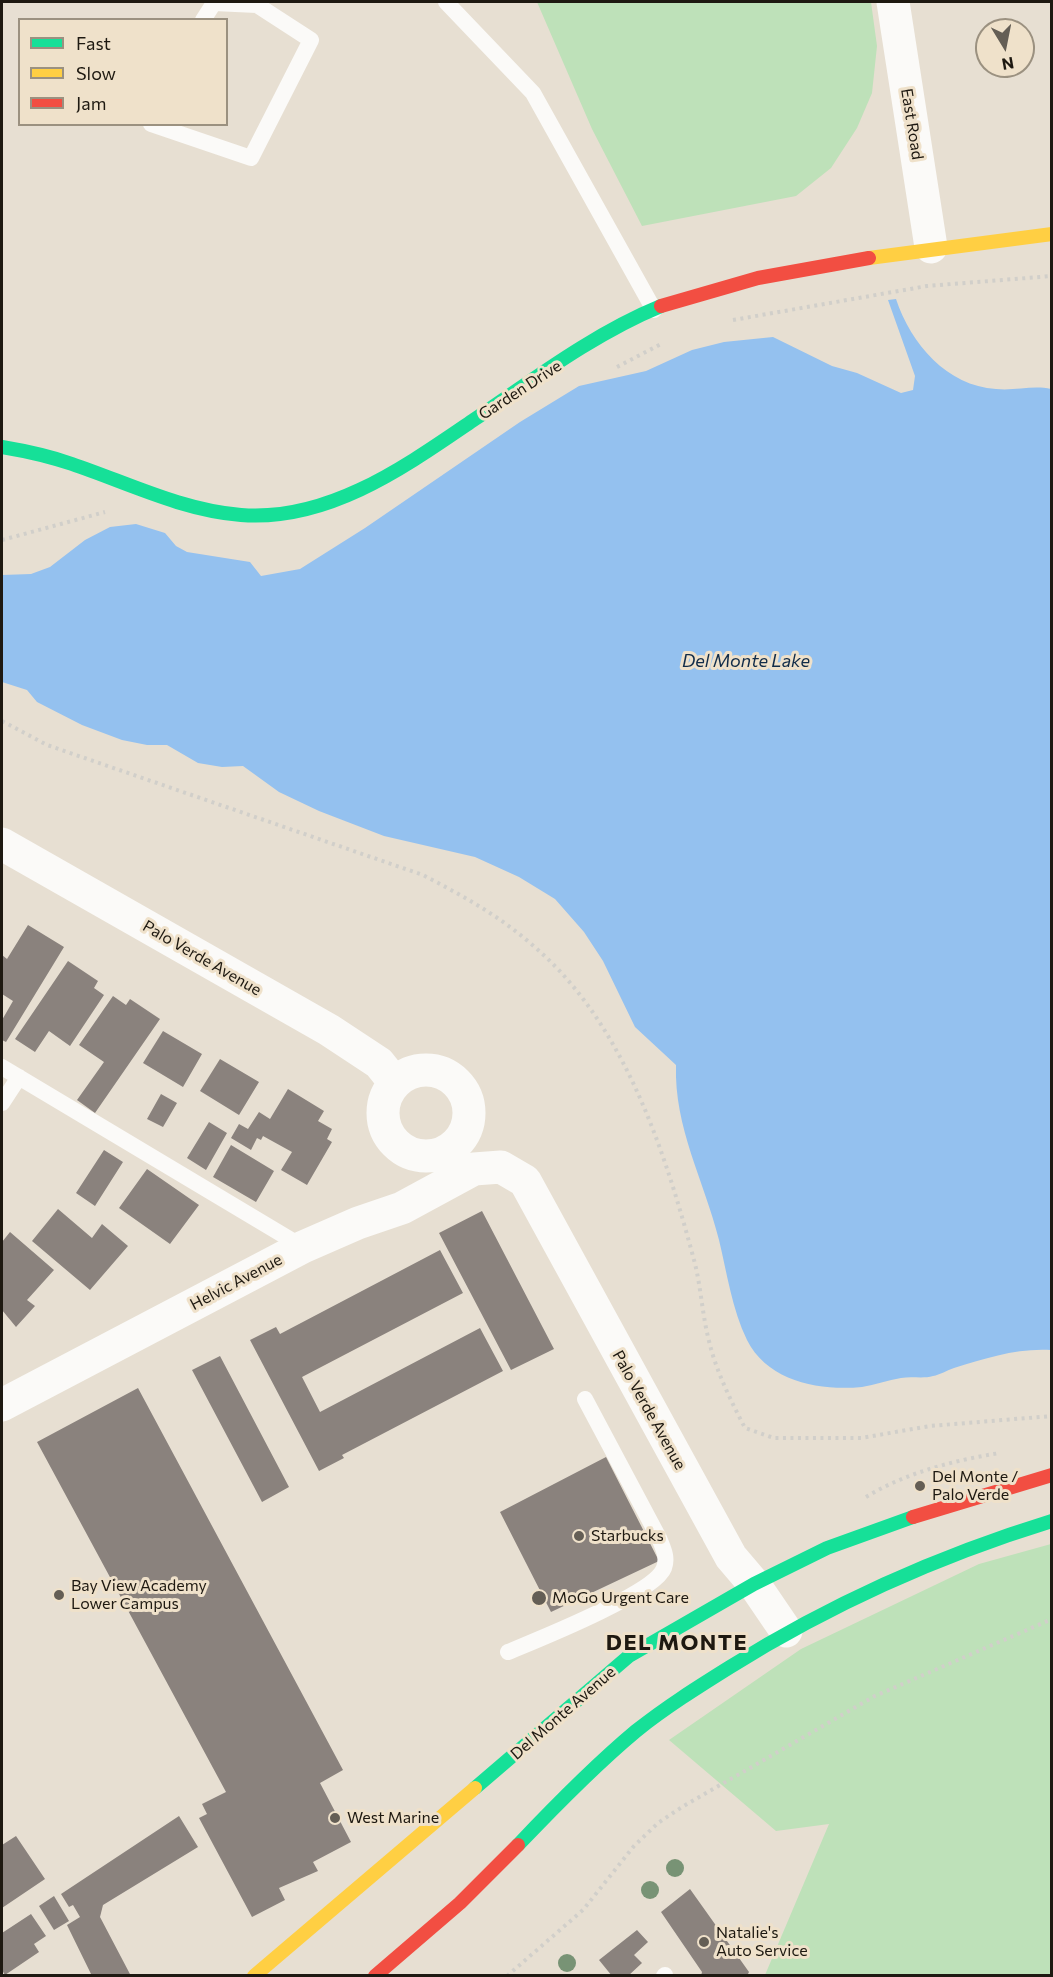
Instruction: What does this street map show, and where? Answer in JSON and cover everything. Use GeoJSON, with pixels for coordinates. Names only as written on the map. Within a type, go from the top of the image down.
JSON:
{"type":"FeatureCollection","features":[{"type":"Feature","properties":{"kind":"main road","name":"Garden Drive"},"geometry":{"type":"LineString","coordinates":[[2,447],[31,450],[196,510],[236,515],[277,515],[329,504],[379,483],[556,365],[636,316],[701,292],[768,275],[931,248],[1052,234]]}},
{"type":"Feature","properties":{"kind":"main road","name":"Del Monte Avenue"},"geometry":{"type":"LineString","coordinates":[[254,1976],[629,1656],[754,1584],[827,1548],[946,1505],[1052,1475]]}},
{"type":"Feature","properties":{"kind":"main road"},"geometry":{"type":"LineString","coordinates":[[375,1976],[470,1893],[560,1800],[661,1711],[786,1631],[924,1564],[989,1539],[1052,1521]]}},
{"type":"Feature","properties":{"kind":"street","name":"East Road"},"geometry":{"type":"LineString","coordinates":[[894,2],[931,248]]}},
{"type":"Feature","properties":{"kind":"street","name":"Palo Verde Avenue"},"geometry":{"type":"LineString","coordinates":[[2,844],[329,1030],[379,1063],[395,1083]]}},
{"type":"Feature","properties":{"kind":"street"},"geometry":{"type":"LineString","coordinates":[[421,1070],[435,1070],[449,1076],[459,1085],[467,1097],[469,1110],[466,1156],[443,1153],[426,1156],[400,1146],[390,1136],[384,1123],[384,1108],[387,1094],[395,1083],[407,1074],[421,1070]]}},
{"type":"Feature","properties":{"kind":"street","name":"Palo Verde Avenue"},"geometry":{"type":"LineString","coordinates":[[466,1156],[501,1167],[525,1181],[725,1547],[786,1631]]}},
{"type":"Feature","properties":{"kind":"street","name":"Helvic Avenue"},"geometry":{"type":"LineString","coordinates":[[2,1405],[303,1247],[358,1223],[402,1208],[466,1156]]}},
{"type":"Feature","properties":{"kind":"lane"},"geometry":{"type":"LineString","coordinates":[[446,2],[533,93],[654,310]]}},
{"type":"Feature","properties":{"kind":"lane"},"geometry":{"type":"LineString","coordinates":[[157,126],[251,158],[311,40],[258,3],[214,3],[204,18]]}},
{"type":"Feature","properties":{"kind":"lane"},"geometry":{"type":"LineString","coordinates":[[2,1067],[303,1247]]}},
{"type":"Feature","properties":{"kind":"lane"},"geometry":{"type":"LineString","coordinates":[[2,1103],[19,1077]]}},
{"type":"Feature","properties":{"kind":"lane"},"geometry":{"type":"LineString","coordinates":[[508,1652],[635,1594],[657,1580],[664,1570],[667,1558],[660,1538],[585,1399]]}},
{"type":"Feature","properties":{"kind":"path"},"geometry":{"type":"LineString","coordinates":[[2,721],[47,745],[423,875],[479,905],[531,943],[566,978],[593,1013],[645,1105],[695,1262],[709,1341],[733,1405],[746,1428],[774,1438],[861,1438],[930,1426],[1052,1416]]}},
{"type":"Feature","properties":{"kind":"path"},"geometry":{"type":"LineString","coordinates":[[507,1976],[583,1910],[634,1846],[658,1823],[682,1807],[875,1696],[1052,1619]]}},
{"type":"Feature","properties":{"kind":"green space"},"geometry":{"type":"Polygon","coordinates":[[[537,2],[871,2],[877,46],[872,93],[857,128],[831,168],[796,196],[642,226],[592,129],[537,2]]]}},
{"type":"Feature","properties":{"kind":"green space"},"geometry":{"type":"Polygon","coordinates":[[[1051,1544],[1051,1975],[765,1975],[829,1824],[776,1831],[669,1740],[801,1649],[979,1564],[1051,1544]]]}},
{"type":"Feature","properties":{"kind":"water","name":"Del Monte Lake"},"geometry":{"type":"Polygon","coordinates":[[[896,299],[911,332],[921,346],[933,360],[962,380],[996,389],[1051,389],[1051,1350],[1002,1354],[929,1377],[901,1378],[862,1387],[846,1388],[813,1385],[782,1374],[768,1366],[747,1340],[734,1303],[713,1218],[685,1132],[677,1088],[676,1065],[635,1027],[603,961],[584,932],[555,899],[519,877],[475,857],[384,836],[319,811],[279,792],[243,766],[222,767],[198,763],[167,745],[147,745],[122,740],[82,725],[37,702],[27,690],[2,682],[2,575],[31,574],[50,567],[85,540],[110,527],[136,524],[165,533],[176,546],[187,552],[250,562],[261,576],[300,569],[365,528],[520,422],[579,386],[646,371],[692,350],[724,342],[773,337],[832,366],[857,373],[901,393],[913,390],[915,376],[888,300],[896,299]]]}},
{"type":"Feature","properties":{"kind":"building"},"geometry":{"type":"Polygon","coordinates":[[[28,925],[64,947],[6,1042],[2,1040],[2,1020],[13,1001],[2,994],[2,955],[7,959],[28,925]]]}},
{"type":"Feature","properties":{"kind":"building"},"geometry":{"type":"Polygon","coordinates":[[[68,961],[98,981],[94,988],[104,995],[70,1046],[49,1031],[35,1052],[15,1039],[68,961]]]}},
{"type":"Feature","properties":{"kind":"building"},"geometry":{"type":"Polygon","coordinates":[[[113,996],[126,1005],[130,999],[160,1019],[95,1113],[77,1100],[104,1062],[79,1045],[113,996]]]}},
{"type":"Feature","properties":{"kind":"building"},"geometry":{"type":"Polygon","coordinates":[[[163,1031],[202,1054],[183,1087],[143,1063],[163,1031]]]}},
{"type":"Feature","properties":{"kind":"building"},"geometry":{"type":"Polygon","coordinates":[[[220,1059],[259,1082],[239,1115],[200,1091],[220,1059]]]}},
{"type":"Feature","properties":{"kind":"building"},"geometry":{"type":"Polygon","coordinates":[[[288,1089],[324,1111],[318,1121],[332,1129],[327,1139],[332,1142],[307,1185],[281,1170],[292,1152],[263,1136],[261,1140],[257,1138],[251,1150],[231,1138],[239,1124],[248,1129],[259,1112],[270,1119],[288,1089]]]}},
{"type":"Feature","properties":{"kind":"building"},"geometry":{"type":"Polygon","coordinates":[[[161,1094],[177,1103],[163,1127],[147,1119],[161,1094]]]}},
{"type":"Feature","properties":{"kind":"building"},"geometry":{"type":"Polygon","coordinates":[[[209,1122],[227,1133],[206,1170],[187,1158],[209,1122]]]}},
{"type":"Feature","properties":{"kind":"building"},"geometry":{"type":"Polygon","coordinates":[[[231,1145],[274,1171],[256,1202],[213,1177],[231,1145]]]}},
{"type":"Feature","properties":{"kind":"building"},"geometry":{"type":"Polygon","coordinates":[[[104,1150],[123,1162],[95,1206],[76,1193],[104,1150]]]}},
{"type":"Feature","properties":{"kind":"building"},"geometry":{"type":"Polygon","coordinates":[[[147,1169],[199,1205],[170,1244],[119,1208],[147,1169]]]}},
{"type":"Feature","properties":{"kind":"building"},"geometry":{"type":"Polygon","coordinates":[[[58,1209],[92,1238],[102,1224],[128,1246],[90,1290],[32,1241],[58,1209]]]}},
{"type":"Feature","properties":{"kind":"building"},"geometry":{"type":"Polygon","coordinates":[[[482,1211],[554,1349],[511,1370],[439,1233],[482,1211]]]}},
{"type":"Feature","properties":{"kind":"building"},"geometry":{"type":"Polygon","coordinates":[[[10,1232],[54,1270],[27,1300],[35,1306],[16,1327],[2,1310],[2,1242],[10,1232]]]}},
{"type":"Feature","properties":{"kind":"building"},"geometry":{"type":"Polygon","coordinates":[[[440,1250],[463,1293],[302,1377],[320,1412],[480,1328],[503,1371],[342,1455],[344,1458],[319,1471],[250,1340],[276,1327],[280,1334],[440,1250]]]}},
{"type":"Feature","properties":{"kind":"building"},"geometry":{"type":"Polygon","coordinates":[[[220,1356],[289,1487],[262,1502],[192,1370],[220,1356]]]}},
{"type":"Feature","properties":{"kind":"building"},"geometry":{"type":"Polygon","coordinates":[[[138,1388],[343,1770],[320,1783],[351,1842],[313,1862],[318,1871],[279,1888],[285,1900],[252,1917],[199,1818],[207,1814],[202,1804],[226,1792],[37,1442],[138,1388]]]}},
{"type":"Feature","properties":{"kind":"building","name":"Starbucks"},"geometry":{"type":"Polygon","coordinates":[[[606,1457],[659,1561],[551,1612],[500,1512],[606,1457]]]}},
{"type":"Feature","properties":{"kind":"building"},"geometry":{"type":"Polygon","coordinates":[[[179,1816],[198,1847],[103,1905],[100,1917],[131,1976],[92,1976],[67,1925],[80,1917],[73,1905],[69,1907],[61,1894],[179,1816]]]}},
{"type":"Feature","properties":{"kind":"building"},"geometry":{"type":"Polygon","coordinates":[[[16,1836],[45,1879],[2,1908],[2,1845],[16,1836]]]}},
{"type":"Feature","properties":{"kind":"building","name":"Natalie's Auto Service"},"geometry":{"type":"Polygon","coordinates":[[[690,1889],[749,1972],[747,1976],[701,1976],[702,1972],[661,1912],[690,1889]]]}},
{"type":"Feature","properties":{"kind":"building"},"geometry":{"type":"Polygon","coordinates":[[[54,1896],[69,1921],[54,1930],[39,1906],[54,1896]]]}},
{"type":"Feature","properties":{"kind":"building"},"geometry":{"type":"Polygon","coordinates":[[[31,1914],[46,1936],[34,1944],[39,1952],[5,1975],[2,1970],[2,1933],[31,1914]]]}},
{"type":"Feature","properties":{"kind":"building"},"geometry":{"type":"Polygon","coordinates":[[[637,1930],[648,1942],[634,1955],[642,1963],[628,1976],[612,1976],[599,1960],[637,1930]]]}},
{"type":"Feature","properties":{"kind":"traffic: fast"},"geometry":{"type":"LineString","coordinates":[[2,447],[72,464],[197,508],[241,515],[273,515],[305,510],[336,500],[394,472],[589,343],[612,329],[661,306]]}},
{"type":"Feature","properties":{"kind":"traffic: fast"},"geometry":{"type":"LineString","coordinates":[[475,1788],[629,1656],[754,1584],[827,1548],[913,1517]]}},
{"type":"Feature","properties":{"kind":"traffic: fast"},"geometry":{"type":"LineString","coordinates":[[518,1845],[576,1786],[636,1731],[670,1705],[730,1667],[768,1644],[886,1583],[968,1550],[1052,1521]]}},
{"type":"Feature","properties":{"kind":"traffic: slow"},"geometry":{"type":"LineString","coordinates":[[869,258],[1052,234]]}},
{"type":"Feature","properties":{"kind":"traffic: slow"},"geometry":{"type":"LineString","coordinates":[[254,1976],[475,1788]]}},
{"type":"Feature","properties":{"kind":"traffic: jam"},"geometry":{"type":"LineString","coordinates":[[661,306],[758,278],[869,258]]}},
{"type":"Feature","properties":{"kind":"traffic: jam"},"geometry":{"type":"LineString","coordinates":[[913,1517],[1052,1475]]}},
{"type":"Feature","properties":{"kind":"traffic: jam"},"geometry":{"type":"LineString","coordinates":[[375,1976],[460,1903],[518,1845]]}},
{"type":"Feature","properties":{"kind":"place","name":"Del Monte / Palo Verde"},"geometry":{"type":"Point","coordinates":[920,1486]}},
{"type":"Feature","properties":{"kind":"place","name":"Starbucks"},"geometry":{"type":"Point","coordinates":[579,1536]}},
{"type":"Feature","properties":{"kind":"place","name":"Bay View Academy Lower Campus"},"geometry":{"type":"Point","coordinates":[59,1595]}},
{"type":"Feature","properties":{"kind":"place","name":"MoGo Urgent Care"},"geometry":{"type":"Point","coordinates":[539,1598]}},
{"type":"Feature","properties":{"kind":"place","name":"West Marine"},"geometry":{"type":"Point","coordinates":[335,1818]}},
{"type":"Feature","properties":{"kind":"place","name":"Natalie's Auto Service"},"geometry":{"type":"Point","coordinates":[704,1942]}},
{"type":"Feature","properties":{"kind":"district","name":"DEL MONTE"},"geometry":{"type":"Point","coordinates":[677,1643]}}]}
